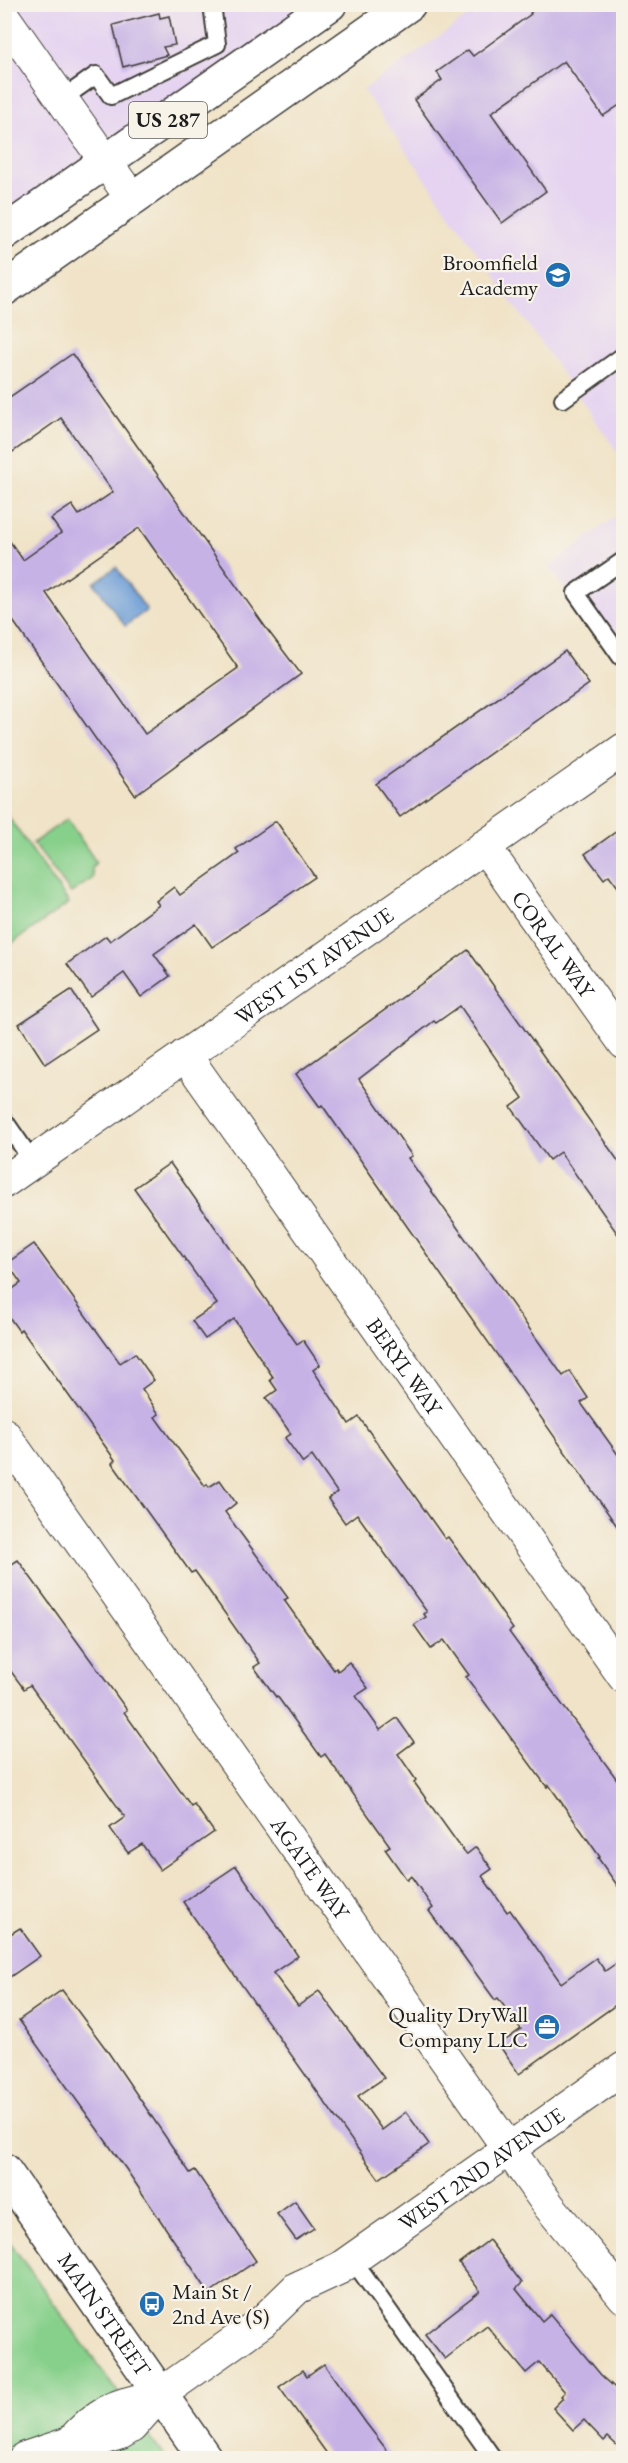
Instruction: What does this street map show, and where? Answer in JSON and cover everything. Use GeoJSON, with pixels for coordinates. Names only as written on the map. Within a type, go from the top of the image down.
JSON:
{"type":"FeatureCollection","features":[{"type":"Feature","properties":{"kind":"main road","name":"US 287"},"geometry":{"type":"LineString","coordinates":[[4,233],[107,163],[330,4]]}},
{"type":"Feature","properties":{"kind":"main road","name":"US 287"},"geometry":{"type":"LineString","coordinates":[[4,289],[410,4]]}},
{"type":"Feature","properties":{"kind":"main road","name":"MAIN STREET"},"geometry":{"type":"LineString","coordinates":[[4,2170],[205,2458]]}},
{"type":"Feature","properties":{"kind":"street"},"geometry":{"type":"LineString","coordinates":[[6,24],[132,199]]}},
{"type":"Feature","properties":{"kind":"street","name":"WEST 1ST AVENUE"},"geometry":{"type":"LineString","coordinates":[[4,1182],[624,748]]}},
{"type":"Feature","properties":{"kind":"street","name":"CORAL WAY"},"geometry":{"type":"LineString","coordinates":[[484,846],[624,1043]]}},
{"type":"Feature","properties":{"kind":"street","name":"BERYL WAY"},"geometry":{"type":"LineString","coordinates":[[185,1055],[624,1677]]}},
{"type":"Feature","properties":{"kind":"street","name":"AGATE WAY"},"geometry":{"type":"LineString","coordinates":[[4,1434],[508,2150],[549,2206],[624,2298]]}},
{"type":"Feature","properties":{"kind":"street","name":"WEST 2ND AVENUE"},"geometry":{"type":"LineString","coordinates":[[159,2395],[262,2322],[297,2288],[346,2264],[624,2068]]}},
{"type":"Feature","properties":{"kind":"street"},"geometry":{"type":"LineString","coordinates":[[25,2458],[70,2443],[86,2425],[109,2408],[159,2395]]}},
{"type":"Feature","properties":{"kind":"lane"},"geometry":{"type":"LineString","coordinates":[[62,99],[96,75],[111,96],[217,44],[212,4]]}},
{"type":"Feature","properties":{"kind":"lane"},"geometry":{"type":"LineString","coordinates":[[562,399],[624,356]]}},
{"type":"Feature","properties":{"kind":"lane"},"geometry":{"type":"LineString","coordinates":[[624,560],[576,594],[621,657],[624,655]]}},
{"type":"Feature","properties":{"kind":"lane"},"geometry":{"type":"LineString","coordinates":[[4,1120],[33,1162]]}},
{"type":"Feature","properties":{"kind":"lane"},"geometry":{"type":"LineString","coordinates":[[346,2264],[493,2458]]}},
{"type":"Feature","properties":{"kind":"shaded area"},"geometry":{"type":"Polygon","coordinates":[[[5,5],[329,5],[5,231],[5,5]]]}},
{"type":"Feature","properties":{"kind":"shaded area","name":"Broomfield Academy"},"geometry":{"type":"Polygon","coordinates":[[[484,5],[623,5],[623,460],[363,90],[484,5]]]}},
{"type":"Feature","properties":{"kind":"shaded area"},"geometry":{"type":"Polygon","coordinates":[[[623,511],[623,671],[549,566],[623,511]]]}},
{"type":"Feature","properties":{"kind":"green space"},"geometry":{"type":"Polygon","coordinates":[[[7,815],[69,903],[5,948],[4,817],[7,815]]]}},
{"type":"Feature","properties":{"kind":"green space"},"geometry":{"type":"Polygon","coordinates":[[[67,819],[96,862],[92,868],[93,878],[71,893],[33,843],[67,819]]]}},
{"type":"Feature","properties":{"kind":"green space"},"geometry":{"type":"Polygon","coordinates":[[[4,2234],[165,2458],[5,2458],[4,2234]]]}},
{"type":"Feature","properties":{"kind":"water"},"geometry":{"type":"Polygon","coordinates":[[[116,567],[147,610],[125,626],[94,583],[116,567]]]}},
{"type":"Feature","properties":{"kind":"building","name":"Broomfield Academy"},"geometry":{"type":"Polygon","coordinates":[[[541,4],[624,4],[624,102],[603,116],[564,61],[491,113],[546,191],[502,223],[414,100],[442,80],[437,72],[468,50],[473,56],[531,14],[541,4]]]}},
{"type":"Feature","properties":{"kind":"building"},"geometry":{"type":"Polygon","coordinates":[[[159,13],[160,18],[169,16],[175,45],[163,47],[167,55],[123,67],[113,25],[159,13]]]}},
{"type":"Feature","properties":{"kind":"building"},"geometry":{"type":"Polygon","coordinates":[[[72,354],[301,674],[135,795],[4,608],[4,533],[23,560],[61,533],[51,519],[72,505],[79,515],[113,492],[61,418],[4,458],[4,401],[72,354]],[[139,528],[46,593],[145,734],[238,668],[139,528]]]}},
{"type":"Feature","properties":{"kind":"building"},"geometry":{"type":"Polygon","coordinates":[[[565,651],[589,684],[400,817],[376,784],[565,651]]]}},
{"type":"Feature","properties":{"kind":"building"},"geometry":{"type":"Polygon","coordinates":[[[276,821],[315,877],[212,947],[196,924],[154,954],[170,976],[141,997],[124,973],[91,997],[67,964],[106,936],[110,941],[159,905],[156,901],[174,887],[180,895],[239,853],[236,849],[276,821]]]}},
{"type":"Feature","properties":{"kind":"building"},"geometry":{"type":"Polygon","coordinates":[[[624,826],[624,895],[609,875],[604,879],[585,854],[624,826]]]}},
{"type":"Feature","properties":{"kind":"building"},"geometry":{"type":"Polygon","coordinates":[[[468,950],[624,1169],[624,1243],[560,1152],[549,1160],[511,1107],[523,1098],[460,1006],[436,1023],[434,1021],[359,1079],[412,1156],[408,1158],[563,1376],[570,1371],[588,1398],[581,1403],[624,1463],[624,1536],[322,1105],[320,1107],[296,1074],[468,950]]]}},
{"type":"Feature","properties":{"kind":"building"},"geometry":{"type":"Polygon","coordinates":[[[71,990],[97,1029],[45,1064],[19,1024],[71,990]]]}},
{"type":"Feature","properties":{"kind":"building"},"geometry":{"type":"Polygon","coordinates":[[[170,1163],[297,1344],[303,1340],[320,1365],[313,1370],[349,1424],[359,1417],[445,1539],[448,1537],[470,1567],[513,1629],[509,1632],[624,1789],[624,1895],[549,1785],[547,1787],[466,1677],[469,1675],[444,1640],[431,1649],[414,1625],[426,1617],[424,1614],[427,1612],[357,1514],[345,1523],[328,1499],[337,1492],[312,1456],[303,1463],[285,1438],[291,1434],[266,1398],[277,1390],[270,1380],[273,1377],[234,1319],[205,1339],[192,1321],[217,1304],[134,1188],[170,1163]]]}},
{"type":"Feature","properties":{"kind":"building"},"geometry":{"type":"Polygon","coordinates":[[[34,1244],[120,1363],[135,1353],[154,1380],[142,1389],[159,1414],[155,1417],[205,1486],[207,1484],[209,1487],[220,1480],[236,1503],[225,1512],[288,1598],[284,1600],[334,1670],[336,1668],[338,1671],[349,1662],[368,1688],[356,1696],[380,1730],[397,1718],[414,1742],[398,1754],[416,1780],[414,1782],[464,1852],[467,1854],[476,1847],[492,1869],[482,1876],[507,1912],[510,1910],[561,1983],[596,1958],[605,1971],[624,1958],[624,1999],[519,2074],[499,2045],[521,2029],[498,1998],[495,2000],[429,1911],[433,1908],[411,1876],[407,1880],[385,1849],[390,1846],[325,1754],[321,1757],[254,1667],[260,1663],[195,1571],[191,1573],[112,1463],[115,1460],[21,1329],[19,1331],[4,1310],[4,1295],[21,1283],[7,1263],[34,1244]]]}},
{"type":"Feature","properties":{"kind":"building"},"geometry":{"type":"Polygon","coordinates":[[[18,1560],[127,1710],[124,1712],[191,1806],[194,1804],[214,1832],[160,1870],[142,1844],[128,1853],[110,1828],[125,1817],[30,1685],[24,1689],[4,1662],[4,1569],[18,1560]]]}},
{"type":"Feature","properties":{"kind":"building"},"geometry":{"type":"Polygon","coordinates":[[[236,1866],[298,1956],[273,1973],[298,2006],[319,1991],[384,2078],[358,2096],[382,2130],[406,2112],[429,2144],[379,2179],[183,1902],[236,1866]]]}},
{"type":"Feature","properties":{"kind":"building"},"geometry":{"type":"Polygon","coordinates":[[[20,1928],[40,1956],[4,1981],[4,1938],[20,1928]]]}},
{"type":"Feature","properties":{"kind":"building"},"geometry":{"type":"Polygon","coordinates":[[[62,1990],[106,2049],[190,2173],[195,2170],[256,2261],[209,2293],[126,2169],[19,2020],[62,1990]]]}},
{"type":"Feature","properties":{"kind":"building"},"geometry":{"type":"Polygon","coordinates":[[[295,2201],[314,2228],[296,2240],[277,2214],[295,2201]]]}},
{"type":"Feature","properties":{"kind":"building"},"geometry":{"type":"Polygon","coordinates":[[[489,2240],[522,2283],[516,2289],[542,2321],[550,2314],[601,2375],[624,2396],[624,2452],[608,2437],[604,2441],[584,2420],[573,2430],[553,2408],[563,2398],[561,2396],[565,2392],[539,2362],[526,2373],[487,2326],[445,2359],[425,2334],[480,2291],[459,2263],[489,2240]]]}},
{"type":"Feature","properties":{"kind":"building"},"geometry":{"type":"Polygon","coordinates":[[[324,2364],[393,2458],[330,2458],[279,2387],[303,2370],[307,2376],[324,2364]]]}},
{"type":"Feature","properties":{"kind":"place","name":"Broomfield Academy"},"geometry":{"type":"Point","coordinates":[558,275]}},
{"type":"Feature","properties":{"kind":"place","name":"Quality DryWall Company LLC"},"geometry":{"type":"Point","coordinates":[547,2027]}},
{"type":"Feature","properties":{"kind":"place","name":"Main St / 2nd Ave (S)"},"geometry":{"type":"Point","coordinates":[152,2304]}}]}
